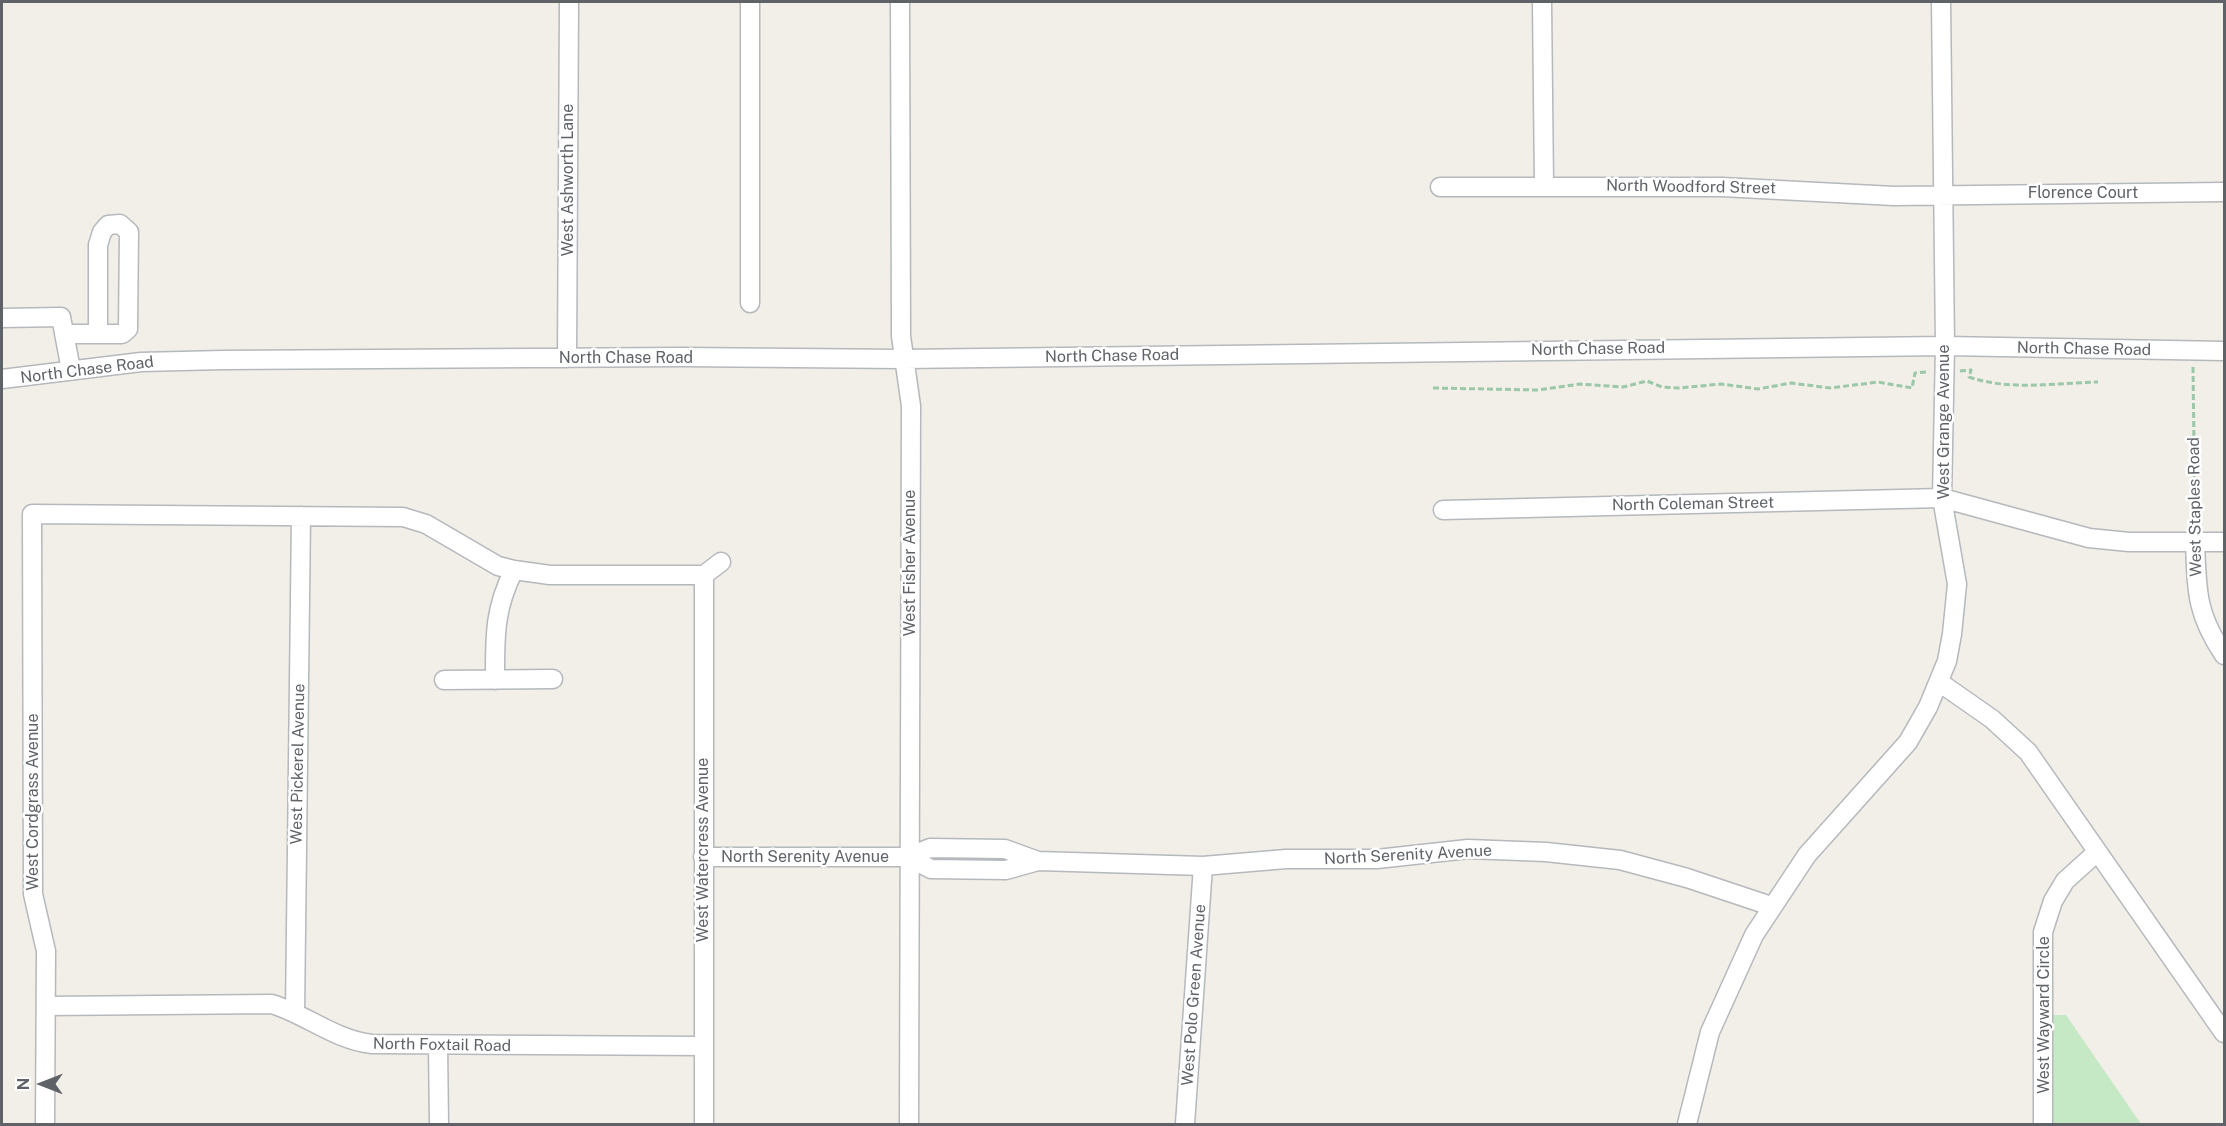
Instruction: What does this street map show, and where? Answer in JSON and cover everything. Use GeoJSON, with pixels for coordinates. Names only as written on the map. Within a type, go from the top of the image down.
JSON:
{"type":"FeatureCollection","features":[{"type":"Feature","properties":{"kind":"street","name":"West Ashworth Lane"},"geometry":{"type":"LineString","coordinates":[[567,358],[569,2]]}},
{"type":"Feature","properties":{"kind":"street"},"geometry":{"type":"LineString","coordinates":[[750,2],[750,303]]}},
{"type":"Feature","properties":{"kind":"street","name":"West Fisher Avenue"},"geometry":{"type":"LineString","coordinates":[[900,2],[903,359],[911,406],[909,1125]]}},
{"type":"Feature","properties":{"kind":"street"},"geometry":{"type":"LineString","coordinates":[[1542,2],[1544,185]]}},
{"type":"Feature","properties":{"kind":"street","name":"West Grange Avenue"},"geometry":{"type":"LineString","coordinates":[[1687,1125],[1710,1032],[1754,935],[1771,906],[1826,831],[1908,741],[1939,682],[1952,634],[1956,584],[1942,498],[1945,346],[1941,2]]}},
{"type":"Feature","properties":{"kind":"street","name":"North Woodford Street"},"geometry":{"type":"LineString","coordinates":[[1440,187],[1544,185],[1764,188],[1894,196],[1942,194]]}},
{"type":"Feature","properties":{"kind":"street","name":"Florence Court"},"geometry":{"type":"LineString","coordinates":[[1942,194],[2224,192]]}},
{"type":"Feature","properties":{"kind":"street"},"geometry":{"type":"LineString","coordinates":[[64,334],[122,334],[129,325],[129,232],[120,224],[108,225],[102,232],[99,245],[98,333]]}},
{"type":"Feature","properties":{"kind":"street"},"geometry":{"type":"LineString","coordinates":[[2,318],[61,317],[71,370]]}},
{"type":"Feature","properties":{"kind":"street","name":"North Chase Road"},"geometry":{"type":"LineString","coordinates":[[2,379],[106,365],[164,361],[567,358],[903,359],[1945,346],[2224,351]]}},
{"type":"Feature","properties":{"kind":"street","name":"North Coleman Street"},"geometry":{"type":"LineString","coordinates":[[1443,510],[1942,498],[2089,538],[2129,542],[2224,542]]}},
{"type":"Feature","properties":{"kind":"street","name":"West Cordgrass Avenue"},"geometry":{"type":"LineString","coordinates":[[45,1125],[46,951],[33,894],[32,514],[301,516]]}},
{"type":"Feature","properties":{"kind":"street"},"geometry":{"type":"LineString","coordinates":[[301,516],[403,517],[426,524],[498,566],[550,575],[704,575],[721,562]]}},
{"type":"Feature","properties":{"kind":"street","name":"West Pickerel Avenue"},"geometry":{"type":"LineString","coordinates":[[296,1013],[301,516]]}},
{"type":"Feature","properties":{"kind":"street","name":"West Staples Road"},"geometry":{"type":"LineString","coordinates":[[2195,542],[2200,608],[2208,629],[2224,655]]}},
{"type":"Feature","properties":{"kind":"street"},"geometry":{"type":"LineString","coordinates":[[495,680],[496,618],[502,593],[514,570]]}},
{"type":"Feature","properties":{"kind":"street","name":"West Watercress Avenue"},"geometry":{"type":"LineString","coordinates":[[704,575],[702,1046],[704,1125]]}},
{"type":"Feature","properties":{"kind":"street"},"geometry":{"type":"LineString","coordinates":[[444,680],[553,679]]}},
{"type":"Feature","properties":{"kind":"street"},"geometry":{"type":"LineString","coordinates":[[1939,682],[1992,719],[2028,752],[2224,1033]]}},
{"type":"Feature","properties":{"kind":"street","name":"North Serenity Avenue"},"geometry":{"type":"LineString","coordinates":[[703,857],[908,857],[930,848],[1005,849],[1038,861],[1203,866],[1286,859],[1377,859],[1468,849],[1546,852],[1620,860],[1686,878],[1771,906]]}},
{"type":"Feature","properties":{"kind":"street","name":"West Wayward Circle"},"geometry":{"type":"LineString","coordinates":[[2043,1125],[2043,932],[2053,901],[2065,881],[2097,852]]}},
{"type":"Feature","properties":{"kind":"street","name":"West Polo Green Avenue"},"geometry":{"type":"LineString","coordinates":[[1185,1125],[1203,866]]}},
{"type":"Feature","properties":{"kind":"street","name":"North Foxtail Road"},"geometry":{"type":"LineString","coordinates":[[47,1006],[272,1004],[296,1013],[355,1043],[702,1046]]}},
{"type":"Feature","properties":{"kind":"street"},"geometry":{"type":"LineString","coordinates":[[438,1045],[439,1125]]}},
{"type":"Feature","properties":{"kind":"path","name":"West Staples Road"},"geometry":{"type":"LineString","coordinates":[[2193,352],[2195,542]]}},
{"type":"Feature","properties":{"kind":"path"},"geometry":{"type":"LineString","coordinates":[[1971,370],[1969,377],[2007,385],[2098,382]]}},
{"type":"Feature","properties":{"kind":"path"},"geometry":{"type":"LineString","coordinates":[[1434,388],[1539,390],[1580,384],[1623,387],[1647,381],[1662,387],[1679,388],[1721,384],[1758,389],[1791,383],[1830,388],[1878,382],[1911,388],[1915,373]]}},
{"type":"Feature","properties":{"kind":"green space"},"geometry":{"type":"Polygon","coordinates":[[[2052,1015],[2066,1015],[2141,1124],[2053,1124],[2052,1015]]]}}]}
